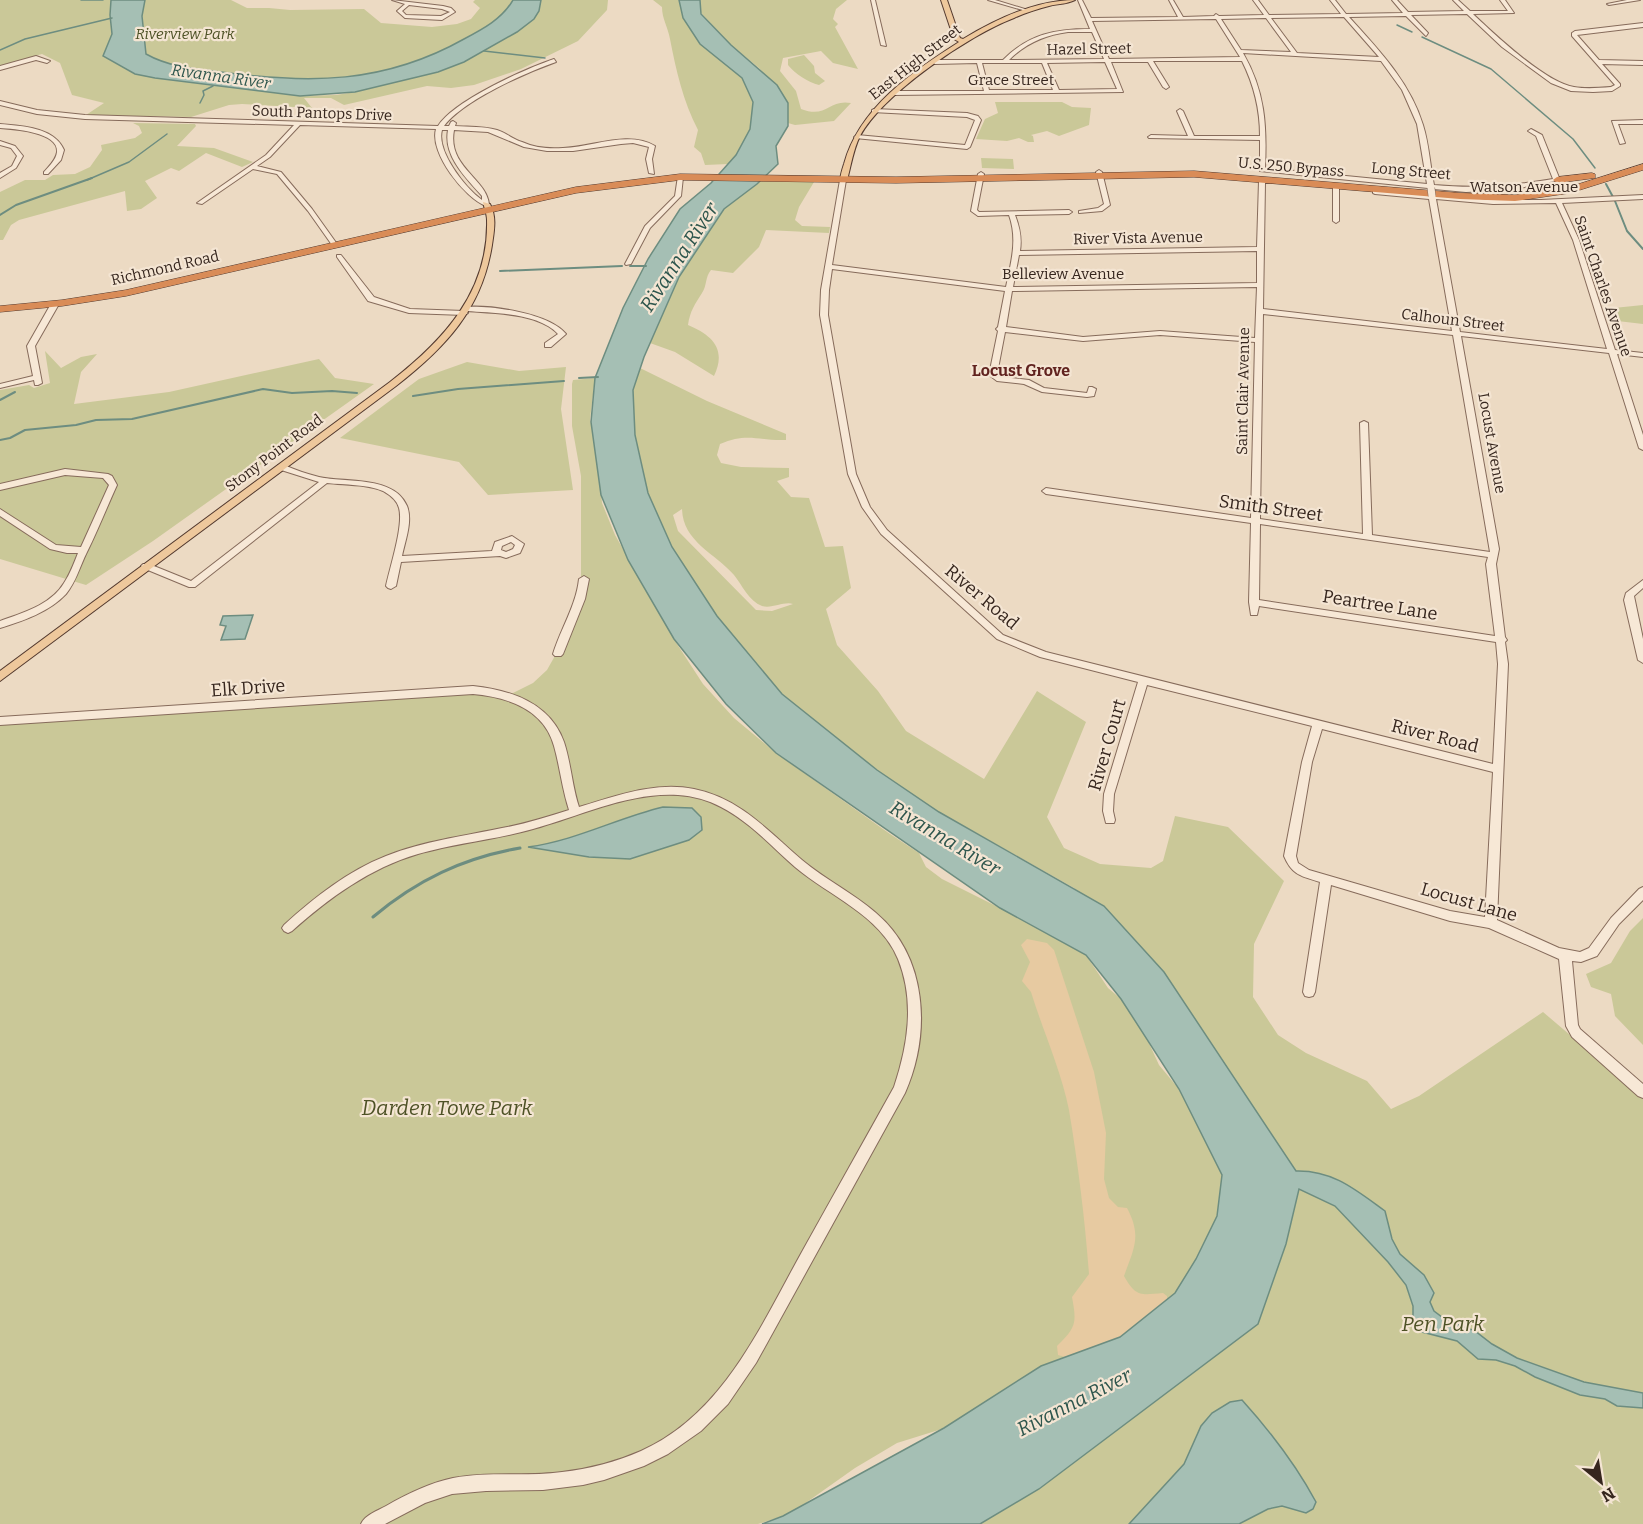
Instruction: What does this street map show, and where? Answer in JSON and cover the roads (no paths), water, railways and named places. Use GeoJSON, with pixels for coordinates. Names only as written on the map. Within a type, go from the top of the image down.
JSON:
{"type":"FeatureCollection","features":[{"type":"Feature","properties":{"kind":"highway"},"geometry":{"type":"LineString","coordinates":[[1182,172],[1253,173],[1491,195],[1549,190],[1643,165]]}},
{"type":"Feature","properties":{"kind":"highway"},"geometry":{"type":"LineString","coordinates":[[1528,202],[1643,165]]}},
{"type":"Feature","properties":{"kind":"highway"},"geometry":{"type":"LineString","coordinates":[[488,207],[588,187],[710,173],[844,177],[1262,170]]}},
{"type":"Feature","properties":{"kind":"highway"},"geometry":{"type":"LineString","coordinates":[[1182,172],[1262,181]]}},
{"type":"Feature","properties":{"kind":"highway","name":"U.S. 250 Bypass"},"geometry":{"type":"LineString","coordinates":[[1182,172],[1506,198],[1570,190]]}},
{"type":"Feature","properties":{"kind":"highway","name":"Richmond Road"},"geometry":{"type":"LineString","coordinates":[[334,244],[577,183],[652,173],[710,173]]}},
{"type":"Feature","properties":{"kind":"highway"},"geometry":{"type":"LineString","coordinates":[[1557,180],[1595,176]]}},
{"type":"Feature","properties":{"kind":"highway","name":"Richmond Road"},"geometry":{"type":"LineString","coordinates":[[0,309],[54,304],[133,291],[310,250],[369,233],[488,207]]}},
{"type":"Feature","properties":{"kind":"highway"},"geometry":{"type":"LineString","coordinates":[[310,250],[339,256],[347,242]]}},
{"type":"Feature","properties":{"kind":"main road"},"geometry":{"type":"LineString","coordinates":[[944,0],[957,39],[962,41]]}},
{"type":"Feature","properties":{"kind":"main road","name":"East High Street"},"geometry":{"type":"LineString","coordinates":[[844,177],[857,137],[874,111],[894,93],[980,30],[1026,10],[1072,0]]}},
{"type":"Feature","properties":{"kind":"main road","name":"Stony Point Road"},"geometry":{"type":"LineString","coordinates":[[0,677],[420,363],[447,337],[466,311],[485,268],[488,207]]}},
{"type":"Feature","properties":{"kind":"street"},"geometry":{"type":"LineString","coordinates":[[394,0],[407,5],[444,7],[453,12],[442,18],[405,16],[399,11],[407,5]]}},
{"type":"Feature","properties":{"kind":"street"},"geometry":{"type":"LineString","coordinates":[[873,0],[884,45]]}},
{"type":"Feature","properties":{"kind":"street"},"geometry":{"type":"LineString","coordinates":[[990,0],[1026,10]]}},
{"type":"Feature","properties":{"kind":"street"},"geometry":{"type":"LineString","coordinates":[[1080,0],[1109,61]]}},
{"type":"Feature","properties":{"kind":"street"},"geometry":{"type":"LineString","coordinates":[[1172,0],[1181,17]]}},
{"type":"Feature","properties":{"kind":"street"},"geometry":{"type":"LineString","coordinates":[[1255,0],[1295,54]]}},
{"type":"Feature","properties":{"kind":"street","name":"Locust Avenue"},"geometry":{"type":"LineString","coordinates":[[1332,0],[1397,80],[1414,110],[1422,134],[1495,549],[1492,555],[1492,577],[1502,640],[1503,679],[1491,923]]}},
{"type":"Feature","properties":{"kind":"street"},"geometry":{"type":"LineString","coordinates":[[1394,0],[1426,34]]}},
{"type":"Feature","properties":{"kind":"street"},"geometry":{"type":"LineString","coordinates":[[1455,0],[1504,46],[1552,82],[1571,89],[1612,89],[1618,85],[1574,35],[1575,33],[1643,25]]}},
{"type":"Feature","properties":{"kind":"street"},"geometry":{"type":"LineString","coordinates":[[1090,20],[1267,15],[1506,13],[1513,11],[1502,0]]}},
{"type":"Feature","properties":{"kind":"street"},"geometry":{"type":"LineString","coordinates":[[1609,4],[1638,0]]}},
{"type":"Feature","properties":{"kind":"street"},"geometry":{"type":"LineString","coordinates":[[1216,16],[1244,59],[1260,93],[1264,138],[1262,170]]}},
{"type":"Feature","properties":{"kind":"street"},"geometry":{"type":"LineString","coordinates":[[1004,62],[1022,46],[1045,33],[1059,30],[1094,30]]}},
{"type":"Feature","properties":{"kind":"street"},"geometry":{"type":"LineString","coordinates":[[1239,51],[1381,58]]}},
{"type":"Feature","properties":{"kind":"street"},"geometry":{"type":"LineString","coordinates":[[0,68],[32,58],[46,61]]}},
{"type":"Feature","properties":{"kind":"street","name":"Hazel Street"},"geometry":{"type":"LineString","coordinates":[[934,62],[1244,59]]}},
{"type":"Feature","properties":{"kind":"street"},"geometry":{"type":"LineString","coordinates":[[488,207],[474,199],[448,165],[439,142],[439,128],[445,120],[472,100],[516,76],[554,61]]}},
{"type":"Feature","properties":{"kind":"street","name":"Grace Street"},"geometry":{"type":"LineString","coordinates":[[894,93],[1120,92],[1122,90],[1109,61]]}},
{"type":"Feature","properties":{"kind":"street"},"geometry":{"type":"LineString","coordinates":[[1150,61],[1166,87]]}},
{"type":"Feature","properties":{"kind":"street"},"geometry":{"type":"LineString","coordinates":[[979,62],[987,92]]}},
{"type":"Feature","properties":{"kind":"street"},"geometry":{"type":"LineString","coordinates":[[1044,62],[1057,92]]}},
{"type":"Feature","properties":{"kind":"street"},"geometry":{"type":"LineString","coordinates":[[1598,62],[1643,63]]}},
{"type":"Feature","properties":{"kind":"street","name":"South Pantops Drive"},"geometry":{"type":"LineString","coordinates":[[0,103],[37,112],[68,116],[451,128],[499,132],[524,145],[552,150],[640,143],[652,146],[649,159],[652,173]]}},
{"type":"Feature","properties":{"kind":"street"},"geometry":{"type":"LineString","coordinates":[[857,137],[967,147],[978,120],[973,116],[874,111]]}},
{"type":"Feature","properties":{"kind":"street"},"geometry":{"type":"LineString","coordinates":[[1180,111],[1192,137]]}},
{"type":"Feature","properties":{"kind":"street"},"geometry":{"type":"LineString","coordinates":[[455,114],[448,141],[453,155],[484,196],[488,207]]}},
{"type":"Feature","properties":{"kind":"street"},"geometry":{"type":"LineString","coordinates":[[1622,143],[1614,122],[1643,122]]}},
{"type":"Feature","properties":{"kind":"street"},"geometry":{"type":"LineString","coordinates":[[200,203],[272,152],[297,124]]}},
{"type":"Feature","properties":{"kind":"street"},"geometry":{"type":"LineString","coordinates":[[0,126],[37,130],[55,139],[61,148],[59,157],[46,173]]}},
{"type":"Feature","properties":{"kind":"street"},"geometry":{"type":"LineString","coordinates":[[1531,131],[1539,135],[1557,180]]}},
{"type":"Feature","properties":{"kind":"street"},"geometry":{"type":"LineString","coordinates":[[1151,137],[1264,138]]}},
{"type":"Feature","properties":{"kind":"street"},"geometry":{"type":"LineString","coordinates":[[0,143],[13,147],[20,156],[14,167],[0,177]]}},
{"type":"Feature","properties":{"kind":"street"},"geometry":{"type":"LineString","coordinates":[[252,167],[279,173],[310,210],[334,244]]}},
{"type":"Feature","properties":{"kind":"street","name":"Long Street"},"geometry":{"type":"LineString","coordinates":[[1262,170],[1431,187],[1485,190],[1557,180]]}},
{"type":"Feature","properties":{"kind":"street"},"geometry":{"type":"LineString","coordinates":[[1081,212],[1100,210],[1107,205],[1100,174]]}},
{"type":"Feature","properties":{"kind":"street"},"geometry":{"type":"LineString","coordinates":[[981,176],[974,211],[985,216],[1069,212]]}},
{"type":"Feature","properties":{"kind":"street"},"geometry":{"type":"LineString","coordinates":[[628,264],[647,227],[678,196],[680,177]]}},
{"type":"Feature","properties":{"kind":"street","name":"River Road"},"geometry":{"type":"LineString","coordinates":[[844,177],[824,315],[852,474],[859,493],[873,518],[885,532],[1000,637],[1043,656],[1497,769]]}},
{"type":"Feature","properties":{"kind":"street","name":"Watson Avenue"},"geometry":{"type":"LineString","coordinates":[[1262,181],[1433,197],[1528,202],[1643,197]]}},
{"type":"Feature","properties":{"kind":"street","name":"Saint Clair Avenue"},"geometry":{"type":"LineString","coordinates":[[1254,614],[1262,181]]}},
{"type":"Feature","properties":{"kind":"street"},"geometry":{"type":"LineString","coordinates":[[1336,188],[1336,220]]}},
{"type":"Feature","properties":{"kind":"street","name":"Saint Charles Avenue"},"geometry":{"type":"LineString","coordinates":[[1558,201],[1574,236],[1643,448]]}},
{"type":"Feature","properties":{"kind":"street"},"geometry":{"type":"LineString","coordinates":[[1012,215],[1018,235],[993,372],[996,378],[1026,382],[1039,389],[1053,392],[1087,395],[1091,394],[1092,389]]}},
{"type":"Feature","properties":{"kind":"street","name":"River Vista Avenue"},"geometry":{"type":"LineString","coordinates":[[1015,253],[1262,249]]}},
{"type":"Feature","properties":{"kind":"street"},"geometry":{"type":"LineString","coordinates":[[339,256],[371,299],[408,311],[516,314],[557,327],[562,334],[548,345]]}},
{"type":"Feature","properties":{"kind":"street","name":"Belleview Avenue"},"geometry":{"type":"LineString","coordinates":[[830,267],[1008,289],[1260,285]]}},
{"type":"Feature","properties":{"kind":"street"},"geometry":{"type":"LineString","coordinates":[[0,386],[37,380],[31,346],[54,304]]}},
{"type":"Feature","properties":{"kind":"street","name":"Calhoun Street"},"geometry":{"type":"LineString","coordinates":[[1260,311],[1643,355]]}},
{"type":"Feature","properties":{"kind":"street"},"geometry":{"type":"LineString","coordinates":[[1000,329],[1083,339],[1160,333],[1259,340]]}},
{"type":"Feature","properties":{"kind":"street"},"geometry":{"type":"LineString","coordinates":[[1364,423],[1368,538]]}},
{"type":"Feature","properties":{"kind":"street"},"geometry":{"type":"LineString","coordinates":[[281,467],[325,481],[372,484],[398,499],[405,515],[391,586]]}},
{"type":"Feature","properties":{"kind":"street"},"geometry":{"type":"LineString","coordinates":[[0,487],[65,472],[110,478],[113,485],[68,585],[56,599],[39,610],[0,625]]}},
{"type":"Feature","properties":{"kind":"street"},"geometry":{"type":"LineString","coordinates":[[146,567],[192,585],[325,481]]}},
{"type":"Feature","properties":{"kind":"street","name":"Smith Street"},"geometry":{"type":"LineString","coordinates":[[1046,491],[1492,555]]}},
{"type":"Feature","properties":{"kind":"street"},"geometry":{"type":"LineString","coordinates":[[0,512],[53,547],[85,550]]}},
{"type":"Feature","properties":{"kind":"street"},"geometry":{"type":"LineString","coordinates":[[397,560],[499,553]]}},
{"type":"Feature","properties":{"kind":"street"},"geometry":{"type":"LineString","coordinates":[[558,654],[579,607],[584,579]]}},
{"type":"Feature","properties":{"kind":"street"},"geometry":{"type":"LineString","coordinates":[[1643,583],[1629,595],[1643,660]]}},
{"type":"Feature","properties":{"kind":"street","name":"Peartree Lane"},"geometry":{"type":"LineString","coordinates":[[1254,602],[1502,640]]}},
{"type":"Feature","properties":{"kind":"street","name":"River Court"},"geometry":{"type":"LineString","coordinates":[[1110,820],[1108,794],[1143,681]]}},
{"type":"Feature","properties":{"kind":"street","name":"Elk Drive"},"geometry":{"type":"LineString","coordinates":[[0,722],[472,690],[498,693],[527,705],[538,712],[551,726],[558,743],[565,783],[575,812]]}},
{"type":"Feature","properties":{"kind":"street","name":"Locust Lane"},"geometry":{"type":"LineString","coordinates":[[1318,724],[1307,762],[1294,825],[1290,856],[1294,866],[1305,873],[1326,880],[1449,916],[1491,923],[1565,956]]}},
{"type":"Feature","properties":{"kind":"street"},"geometry":{"type":"LineString","coordinates":[[288,928],[310,907],[347,881],[365,870],[405,853],[519,829],[643,793],[693,792],[719,800],[743,814],[801,866],[872,916],[902,952],[912,978],[914,996],[912,1046],[907,1072],[890,1110],[738,1379],[717,1406],[694,1427],[670,1444],[606,1471],[543,1482],[476,1482],[449,1487],[420,1498],[369,1524]]}},
{"type":"Feature","properties":{"kind":"street"},"geometry":{"type":"LineString","coordinates":[[1309,992],[1326,880]]}},
{"type":"Feature","properties":{"kind":"street"},"geometry":{"type":"LineString","coordinates":[[1643,892],[1615,921],[1593,951],[1581,957],[1565,956],[1572,1026],[1576,1033],[1643,1092]]}},
{"type":"Feature","properties":{"kind":"water","name":"Rivanna River"},"geometry":{"type":"Polygon","coordinates":[[[111,0],[145,0],[142,16],[146,54],[164,62],[253,76],[315,79],[346,77],[405,65],[434,54],[485,27],[498,18],[513,0],[541,0],[539,11],[534,19],[517,32],[464,62],[438,72],[355,92],[300,96],[135,74],[103,56],[112,34],[111,0]]]}},
{"type":"Feature","properties":{"kind":"water","name":"Rivanna River"},"geometry":{"type":"Polygon","coordinates":[[[679,0],[700,0],[701,14],[731,45],[777,85],[788,103],[788,126],[776,146],[778,164],[757,184],[724,209],[679,277],[644,357],[633,390],[635,435],[648,493],[672,547],[717,616],[782,694],[877,770],[939,812],[1104,906],[1164,972],[1296,1171],[1333,1178],[1354,1189],[1385,1211],[1392,1239],[1400,1254],[1424,1275],[1434,1293],[1430,1302],[1434,1311],[1446,1320],[1475,1331],[1517,1358],[1584,1382],[1643,1393],[1643,1408],[1617,1406],[1605,1399],[1580,1395],[1535,1377],[1515,1366],[1496,1360],[1478,1359],[1457,1341],[1422,1332],[1413,1318],[1413,1306],[1406,1285],[1388,1262],[1335,1206],[1299,1189],[1286,1244],[1258,1324],[1039,1489],[980,1524],[762,1524],[783,1516],[944,1428],[1041,1366],[1120,1337],[1175,1293],[1196,1259],[1217,1216],[1222,1175],[1179,1089],[1121,999],[1086,955],[1000,908],[776,753],[726,704],[674,639],[628,560],[601,495],[591,422],[595,378],[623,308],[648,259],[680,209],[711,183],[736,155],[750,129],[753,102],[742,78],[700,44],[683,18],[679,0]]]}},
{"type":"Feature","properties":{"kind":"water"},"geometry":{"type":"Polygon","coordinates":[[[253,615],[245,639],[221,640],[226,626],[220,625],[223,616],[253,615]]]}},
{"type":"Feature","properties":{"kind":"water"},"geometry":{"type":"Polygon","coordinates":[[[663,807],[692,808],[701,817],[702,830],[689,840],[630,859],[589,857],[528,847],[579,835],[663,807]]]}},
{"type":"Feature","properties":{"kind":"water"},"geometry":{"type":"Polygon","coordinates":[[[1242,1400],[1300,1475],[1316,1502],[1313,1509],[1306,1513],[1282,1506],[1268,1509],[1239,1524],[1129,1524],[1184,1464],[1201,1426],[1212,1413],[1230,1402],[1242,1400]]]}},
{"type":"Feature","properties":{"kind":"waterway"},"geometry":{"type":"LineString","coordinates":[[81,0],[103,0]]}},
{"type":"Feature","properties":{"kind":"waterway"},"geometry":{"type":"LineString","coordinates":[[0,50],[25,39],[112,18]]}},
{"type":"Feature","properties":{"kind":"waterway"},"geometry":{"type":"LineString","coordinates":[[1397,25],[1412,32]]}},
{"type":"Feature","properties":{"kind":"waterway"},"geometry":{"type":"LineString","coordinates":[[1422,37],[1491,69],[1573,139],[1595,168]]}},
{"type":"Feature","properties":{"kind":"waterway"},"geometry":{"type":"LineString","coordinates":[[484,51],[545,58]]}},
{"type":"Feature","properties":{"kind":"waterway","name":"Rivanna River"},"geometry":{"type":"LineString","coordinates":[[200,103],[204,95],[203,91],[213,86]]}},
{"type":"Feature","properties":{"kind":"waterway"},"geometry":{"type":"LineString","coordinates":[[90,179],[129,162],[167,134]]}},
{"type":"Feature","properties":{"kind":"waterway"},"geometry":{"type":"LineString","coordinates":[[0,215],[16,205],[90,179]]}},
{"type":"Feature","properties":{"kind":"waterway"},"geometry":{"type":"LineString","coordinates":[[1606,184],[1613,197]]}},
{"type":"Feature","properties":{"kind":"waterway"},"geometry":{"type":"LineString","coordinates":[[1615,201],[1627,231],[1643,249]]}},
{"type":"Feature","properties":{"kind":"waterway"},"geometry":{"type":"LineString","coordinates":[[500,271],[622,266]]}},
{"type":"Feature","properties":{"kind":"waterway"},"geometry":{"type":"LineString","coordinates":[[630,266],[646,266]]}},
{"type":"Feature","properties":{"kind":"waterway"},"geometry":{"type":"LineString","coordinates":[[579,378],[598,377]]}},
{"type":"Feature","properties":{"kind":"waterway"},"geometry":{"type":"LineString","coordinates":[[413,396],[458,389],[564,381]]}},
{"type":"Feature","properties":{"kind":"waterway"},"geometry":{"type":"LineString","coordinates":[[0,440],[10,438],[25,430],[76,425],[96,420],[132,419],[263,389],[292,393],[332,391],[357,393]]}},
{"type":"Feature","properties":{"kind":"waterway"},"geometry":{"type":"LineString","coordinates":[[0,400],[15,392]]}},
{"type":"Feature","properties":{"kind":"waterway"},"geometry":{"type":"LineString","coordinates":[[373,917],[407,892],[442,872],[479,858],[520,848]]}},
{"type":"Feature","properties":{"kind":"district","name":"Locust Grove"},"geometry":{"type":"Point","coordinates":[1021,370]}},
{"type":"Feature","properties":{"kind":"park label","name":"Riverview Park"},"geometry":{"type":"Point","coordinates":[185,34]}},
{"type":"Feature","properties":{"kind":"park label","name":"Darden Towe Park"},"geometry":{"type":"Point","coordinates":[447,1108]}},
{"type":"Feature","properties":{"kind":"park label","name":"Pen Park"},"geometry":{"type":"Point","coordinates":[1443,1324]}}]}
